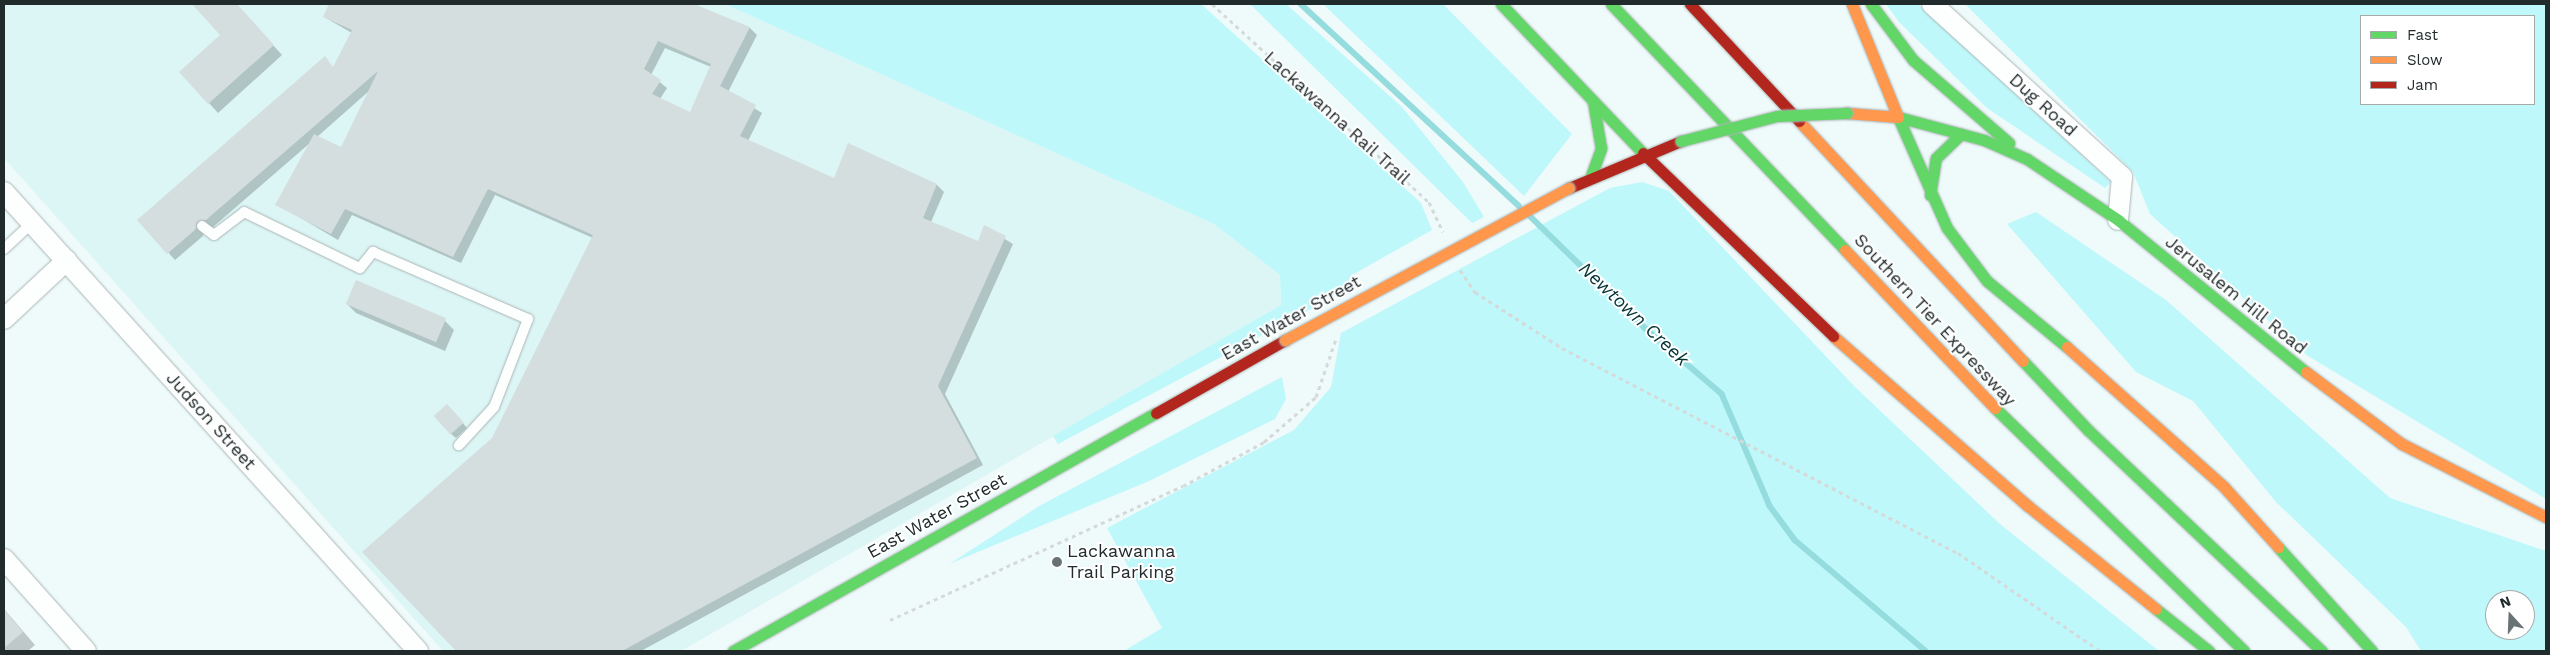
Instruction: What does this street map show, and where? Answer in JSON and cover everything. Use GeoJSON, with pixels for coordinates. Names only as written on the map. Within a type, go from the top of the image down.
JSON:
{"type":"FeatureCollection","features":[{"type":"Feature","properties":{"kind":"main road"},"geometry":{"type":"LineString","coordinates":[[1501,4],[1644,153],[1857,358],[2028,506],[2209,651]]}},
{"type":"Feature","properties":{"kind":"main road","name":"Southern Tier Expressway"},"geometry":{"type":"LineString","coordinates":[[1610,4],[2054,470],[2244,651]]}},
{"type":"Feature","properties":{"kind":"main road"},"geometry":{"type":"LineString","coordinates":[[1690,4],[2088,430],[2322,651]]}},
{"type":"Feature","properties":{"kind":"main road"},"geometry":{"type":"LineString","coordinates":[[1852,4],[1930,194],[1947,228],[1987,281],[2012,307],[2125,395],[2224,487],[2372,651]]}},
{"type":"Feature","properties":{"kind":"main road"},"geometry":{"type":"LineString","coordinates":[[1871,4],[1912,60],[2027,159]]}},
{"type":"Feature","properties":{"kind":"main road"},"geometry":{"type":"LineString","coordinates":[[1591,176],[1601,148],[1593,100]]}},
{"type":"Feature","properties":{"kind":"main road","name":"East Water Street"},"geometry":{"type":"LineString","coordinates":[[733,651],[1284,340],[1591,176],[1644,153],[1681,141],[1777,116],[1847,113],[1898,117]]}},
{"type":"Feature","properties":{"kind":"main road","name":"Jerusalem Hill Road"},"geometry":{"type":"LineString","coordinates":[[1898,117],[1961,134],[2027,159],[2118,220],[2253,333],[2402,444],[2546,517]]}},
{"type":"Feature","properties":{"kind":"main road"},"geometry":{"type":"LineString","coordinates":[[1930,194],[1936,158],[1961,134]]}},
{"type":"Feature","properties":{"kind":"street","name":"Dug Road"},"geometry":{"type":"LineString","coordinates":[[1932,4],[2122,177],[2118,220]]}},
{"type":"Feature","properties":{"kind":"street","name":"Judson Street"},"geometry":{"type":"LineString","coordinates":[[4,192],[418,651]]}},
{"type":"Feature","properties":{"kind":"street"},"geometry":{"type":"LineString","coordinates":[[4,319],[67,260]]}},
{"type":"Feature","properties":{"kind":"street"},"geometry":{"type":"LineString","coordinates":[[4,559],[86,651]]}},
{"type":"Feature","properties":{"kind":"lane"},"geometry":{"type":"LineString","coordinates":[[202,226],[214,235],[244,212],[360,268],[373,252],[528,319],[494,407],[459,445]]}},
{"type":"Feature","properties":{"kind":"lane"},"geometry":{"type":"LineString","coordinates":[[4,249],[32,223]]}},
{"type":"Feature","properties":{"kind":"path","name":"Lackawanna Rail Trail"},"geometry":{"type":"LineString","coordinates":[[1212,4],[1429,202],[1448,242]]}},
{"type":"Feature","properties":{"kind":"path"},"geometry":{"type":"LineString","coordinates":[[1456,259],[1474,292],[1562,348],[1807,478],[1958,553],[2100,651]]}},
{"type":"Feature","properties":{"kind":"path"},"geometry":{"type":"LineString","coordinates":[[890,620],[1174,490],[1264,442],[1316,398],[1338,329]]}},
{"type":"Feature","properties":{"kind":"shaded area"},"geometry":{"type":"Polygon","coordinates":[[[4,4],[725,4],[1214,224],[1280,275],[1281,305],[681,651],[443,651],[4,158],[4,4]]]}},
{"type":"Feature","properties":{"kind":"shaded area"},"geometry":{"type":"Polygon","coordinates":[[[725,4],[1201,4],[1421,203],[1432,230],[1352,275],[1343,292],[1058,444],[1053,436],[1281,305],[1280,275],[1214,224],[725,4]]]}},
{"type":"Feature","properties":{"kind":"shaded area"},"geometry":{"type":"Polygon","coordinates":[[[1250,4],[1286,4],[1402,107],[1463,182],[1484,217],[1472,223],[1250,4]]]}},
{"type":"Feature","properties":{"kind":"shaded area"},"geometry":{"type":"Polygon","coordinates":[[[1323,4],[1443,4],[1572,134],[1524,196],[1323,4]]]}},
{"type":"Feature","properties":{"kind":"shaded area"},"geometry":{"type":"Polygon","coordinates":[[[1886,4],[1918,4],[2111,182],[2105,188],[1987,108],[1899,22],[1886,4]]]}},
{"type":"Feature","properties":{"kind":"shaded area"},"geometry":{"type":"Polygon","coordinates":[[[1965,4],[2546,4],[2546,499],[2308,356],[2150,214],[2133,172],[1965,4]]]}},
{"type":"Feature","properties":{"kind":"shaded area"},"geometry":{"type":"Polygon","coordinates":[[[1642,182],[1669,191],[1855,387],[2000,524],[2159,651],[1124,651],[1162,628],[1107,528],[1294,430],[1331,387],[1341,333],[1610,188],[1642,182]]]}},
{"type":"Feature","properties":{"kind":"shaded area"},"geometry":{"type":"Polygon","coordinates":[[[2036,212],[2166,300],[2390,498],[2546,551],[2546,651],[2421,651],[2406,627],[2276,502],[2193,401],[2136,372],[2007,224],[2036,212]]]}},
{"type":"Feature","properties":{"kind":"shaded area"},"geometry":{"type":"Polygon","coordinates":[[[1282,377],[1286,399],[1275,419],[1149,481],[949,564],[1041,505],[1282,377]]]}},
{"type":"Feature","properties":{"kind":"building"},"geometry":{"type":"Polygon","coordinates":[[[192,4],[237,4],[274,45],[208,104],[179,72],[220,35],[192,4]]]}},
{"type":"Feature","properties":{"kind":"building"},"geometry":{"type":"Polygon","coordinates":[[[329,4],[694,4],[750,27],[720,86],[756,105],[740,136],[834,178],[848,143],[937,184],[923,218],[978,241],[984,225],[1006,236],[938,386],[977,458],[622,651],[456,651],[362,552],[492,438],[593,235],[488,189],[453,257],[345,209],[331,234],[275,205],[314,134],[341,147],[378,71],[206,220],[197,222],[196,229],[167,254],[137,220],[325,56],[333,67],[352,30],[323,17],[329,4]],[[658,41],[644,69],[661,80],[652,94],[690,112],[711,64],[658,41]]]}},
{"type":"Feature","properties":{"kind":"building"},"geometry":{"type":"Polygon","coordinates":[[[356,280],[446,318],[436,342],[346,304],[356,280]]]}},
{"type":"Feature","properties":{"kind":"building"},"geometry":{"type":"Polygon","coordinates":[[[447,404],[464,423],[450,435],[434,416],[447,404]]]}},
{"type":"Feature","properties":{"kind":"building"},"geometry":{"type":"Polygon","coordinates":[[[4,610],[23,632],[4,648],[4,610]]]}},
{"type":"Feature","properties":{"kind":"waterway","name":"Newtown Creek"},"geometry":{"type":"LineString","coordinates":[[1301,4],[1519,206]]}},
{"type":"Feature","properties":{"kind":"waterway","name":"Newtown Creek"},"geometry":{"type":"LineString","coordinates":[[1530,216],[1645,328],[1722,394],[1770,506],[1795,540],[1926,651]]}},
{"type":"Feature","properties":{"kind":"traffic: fast"},"geometry":{"type":"LineString","coordinates":[[1501,4],[1643,153]]}},
{"type":"Feature","properties":{"kind":"traffic: fast"},"geometry":{"type":"LineString","coordinates":[[1611,4],[1845,250]]}},
{"type":"Feature","properties":{"kind":"traffic: fast"},"geometry":{"type":"LineString","coordinates":[[1871,4],[1913,60],[2009,143]]}},
{"type":"Feature","properties":{"kind":"traffic: fast"},"geometry":{"type":"LineString","coordinates":[[1591,176],[1601,148],[1593,101]]}},
{"type":"Feature","properties":{"kind":"traffic: fast"},"geometry":{"type":"LineString","coordinates":[[1681,141],[1777,116],[1847,113]]}},
{"type":"Feature","properties":{"kind":"traffic: fast"},"geometry":{"type":"LineString","coordinates":[[1898,117],[1984,140],[2027,159],[2118,220],[2306,372]]}},
{"type":"Feature","properties":{"kind":"traffic: fast"},"geometry":{"type":"LineString","coordinates":[[1898,117],[1947,228],[1987,281],[2067,347]]}},
{"type":"Feature","properties":{"kind":"traffic: fast"},"geometry":{"type":"LineString","coordinates":[[1930,195],[1936,158],[1961,134]]}},
{"type":"Feature","properties":{"kind":"traffic: fast"},"geometry":{"type":"LineString","coordinates":[[2023,361],[2088,430],[2322,651]]}},
{"type":"Feature","properties":{"kind":"traffic: fast"},"geometry":{"type":"LineString","coordinates":[[1995,408],[2244,651]]}},
{"type":"Feature","properties":{"kind":"traffic: fast"},"geometry":{"type":"LineString","coordinates":[[733,651],[1156,413]]}},
{"type":"Feature","properties":{"kind":"traffic: fast"},"geometry":{"type":"LineString","coordinates":[[2278,547],[2372,651]]}},
{"type":"Feature","properties":{"kind":"traffic: fast"},"geometry":{"type":"LineString","coordinates":[[2156,609],[2209,651]]}},
{"type":"Feature","properties":{"kind":"traffic: slow"},"geometry":{"type":"LineString","coordinates":[[1847,113],[1898,117],[1852,4]]}},
{"type":"Feature","properties":{"kind":"traffic: slow"},"geometry":{"type":"LineString","coordinates":[[1799,121],[2023,361]]}},
{"type":"Feature","properties":{"kind":"traffic: slow"},"geometry":{"type":"LineString","coordinates":[[1285,340],[1569,188]]}},
{"type":"Feature","properties":{"kind":"traffic: slow"},"geometry":{"type":"LineString","coordinates":[[1845,250],[1995,408]]}},
{"type":"Feature","properties":{"kind":"traffic: slow"},"geometry":{"type":"LineString","coordinates":[[1833,336],[2028,506],[2156,609]]}},
{"type":"Feature","properties":{"kind":"traffic: slow"},"geometry":{"type":"LineString","coordinates":[[2067,347],[2224,487],[2278,547]]}},
{"type":"Feature","properties":{"kind":"traffic: slow"},"geometry":{"type":"LineString","coordinates":[[2306,372],[2402,444],[2546,517]]}},
{"type":"Feature","properties":{"kind":"traffic: jam"},"geometry":{"type":"LineString","coordinates":[[1690,4],[1799,121]]}},
{"type":"Feature","properties":{"kind":"traffic: jam"},"geometry":{"type":"LineString","coordinates":[[1569,188],[1681,141]]}},
{"type":"Feature","properties":{"kind":"traffic: jam"},"geometry":{"type":"LineString","coordinates":[[1643,153],[1833,336]]}},
{"type":"Feature","properties":{"kind":"traffic: jam"},"geometry":{"type":"LineString","coordinates":[[1156,413],[1285,340]]}},
{"type":"Feature","properties":{"kind":"place","name":"Lackawanna Trail Parking"},"geometry":{"type":"Point","coordinates":[1057,562]}}]}
